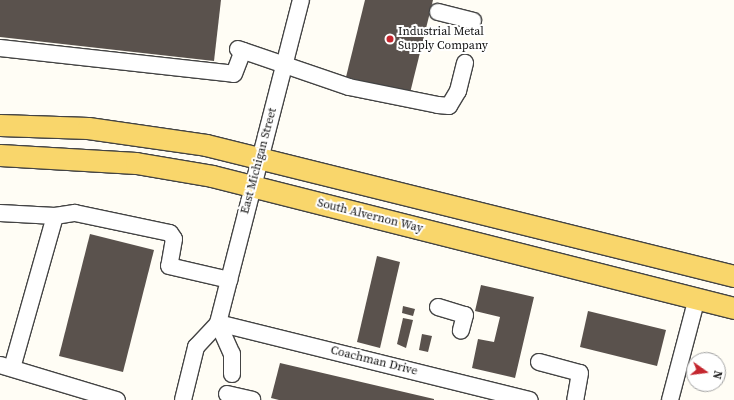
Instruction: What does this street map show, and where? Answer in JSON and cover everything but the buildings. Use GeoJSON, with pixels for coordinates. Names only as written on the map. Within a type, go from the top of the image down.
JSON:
{"type":"FeatureCollection","features":[{"type":"Feature","properties":{"kind":"main road"},"geometry":{"type":"LineString","coordinates":[[0,125],[128,132],[260,156],[734,276]]}},
{"type":"Feature","properties":{"kind":"main road","name":"South Alvernon Way"},"geometry":{"type":"LineString","coordinates":[[0,154],[136,163],[252,186],[734,308]]}},
{"type":"Feature","properties":{"kind":"street","name":"East Michigan Street"},"geometry":{"type":"LineString","coordinates":[[218,323],[252,186],[302,0]]}},
{"type":"Feature","properties":{"kind":"street"},"geometry":{"type":"LineString","coordinates":[[438,12],[473,21]]}},
{"type":"Feature","properties":{"kind":"street"},"geometry":{"type":"LineString","coordinates":[[0,48],[234,74],[241,50],[284,66],[330,78],[349,87],[420,104],[449,106],[458,91],[465,63]]}},
{"type":"Feature","properties":{"kind":"street"},"geometry":{"type":"LineString","coordinates":[[0,213],[55,216],[75,213],[170,233],[174,239],[169,266],[229,280]]}},
{"type":"Feature","properties":{"kind":"street"},"geometry":{"type":"LineString","coordinates":[[55,216],[6,367],[118,400]]}},
{"type":"Feature","properties":{"kind":"street"},"geometry":{"type":"LineString","coordinates":[[670,400],[697,298]]}},
{"type":"Feature","properties":{"kind":"street"},"geometry":{"type":"LineString","coordinates":[[438,307],[465,315],[461,330]]}},
{"type":"Feature","properties":{"kind":"street"},"geometry":{"type":"LineString","coordinates":[[183,400],[196,347],[218,323],[232,354],[232,374]]}},
{"type":"Feature","properties":{"kind":"street","name":"Coachman Drive"},"geometry":{"type":"LineString","coordinates":[[218,323],[505,397],[530,400]]}},
{"type":"Feature","properties":{"kind":"street"},"geometry":{"type":"LineString","coordinates":[[539,362],[580,373],[575,400]]}},
{"type":"Feature","properties":{"kind":"street"},"geometry":{"type":"LineString","coordinates":[[227,394],[252,400]]}},
{"type":"Feature","properties":{"kind":"place","name":"Industrial Metal Supply Company"},"geometry":{"type":"Point","coordinates":[390,39]}}]}
